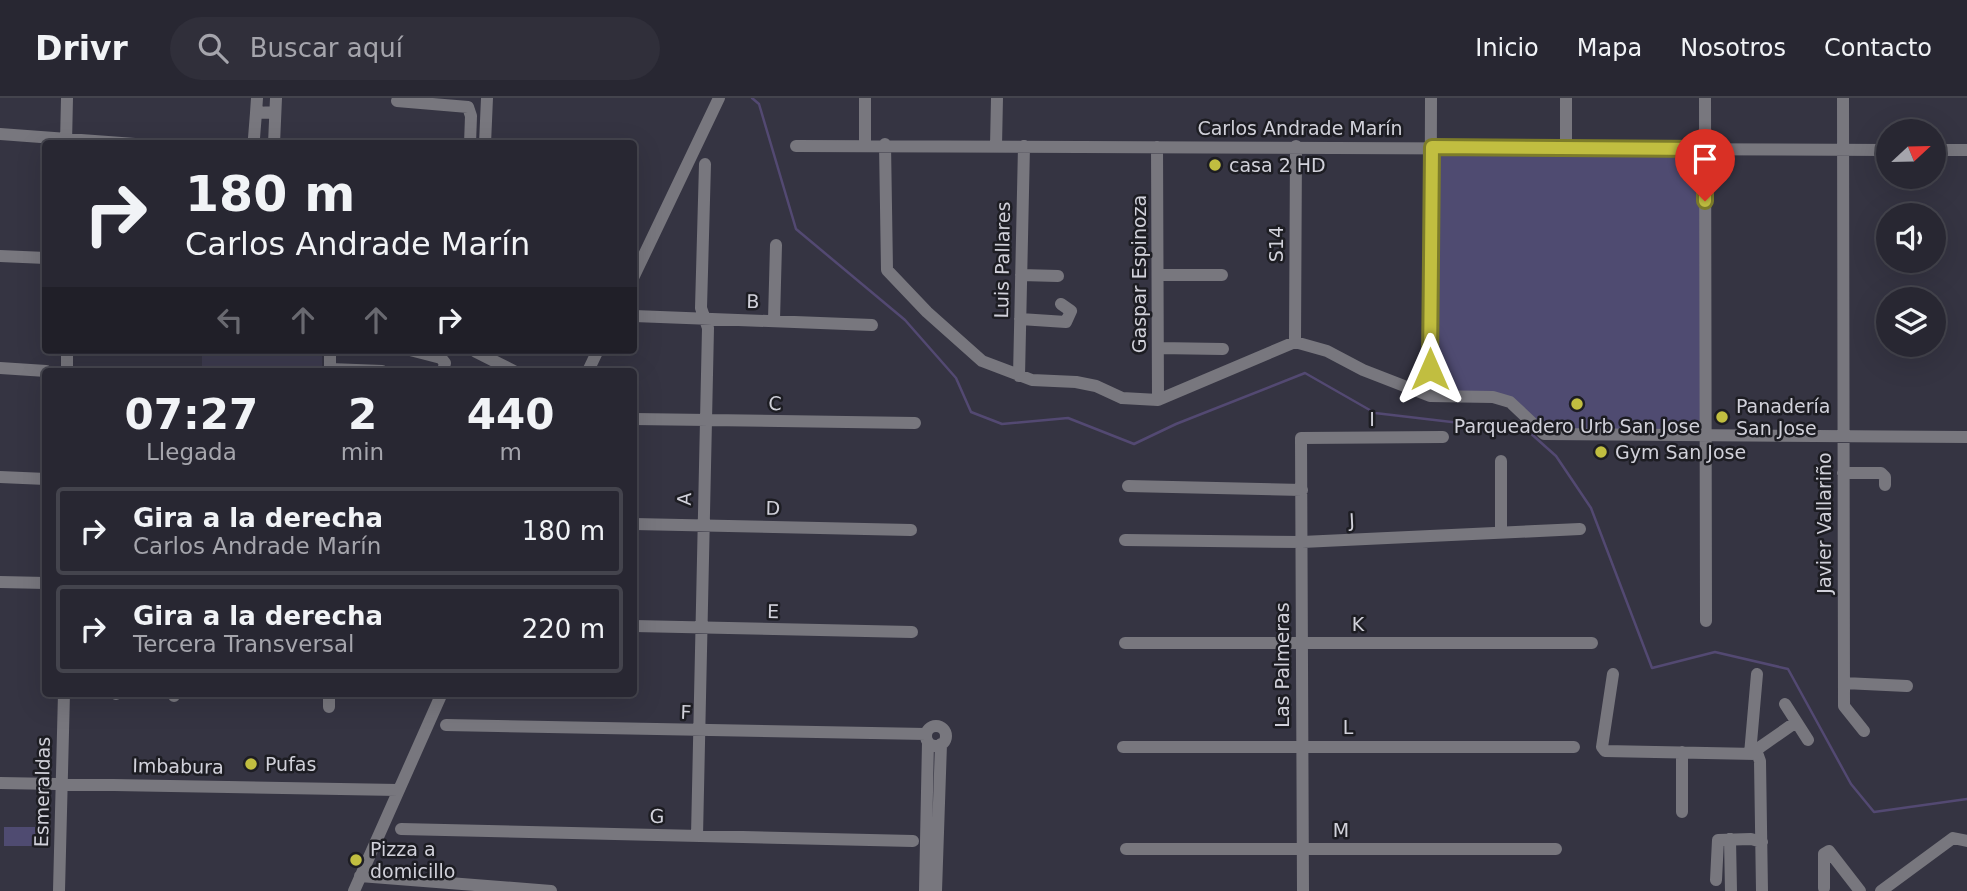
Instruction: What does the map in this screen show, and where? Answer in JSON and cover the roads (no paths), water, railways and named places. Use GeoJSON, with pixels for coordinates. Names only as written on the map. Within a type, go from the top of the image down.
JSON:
{"type":"FeatureCollection","features":[{"type":"Feature","properties":{"kind":"street"},"geometry":{"type":"LineString","coordinates":[[0,134],[66,140],[67,98]]}},
{"type":"Feature","properties":{"kind":"street"},"geometry":{"type":"LineString","coordinates":[[254,138],[257,98]]}},
{"type":"Feature","properties":{"kind":"street"},"geometry":{"type":"LineString","coordinates":[[274,140],[276,98]]}},
{"type":"Feature","properties":{"kind":"street"},"geometry":{"type":"LineString","coordinates":[[485,140],[487,98]]}},
{"type":"Feature","properties":{"kind":"street"},"geometry":{"type":"LineString","coordinates":[[637,259],[719,98]]}},
{"type":"Feature","properties":{"kind":"street"},"geometry":{"type":"LineString","coordinates":[[865,98],[865,145]]}},
{"type":"Feature","properties":{"kind":"street"},"geometry":{"type":"LineString","coordinates":[[996,146],[997,98]]}},
{"type":"Feature","properties":{"kind":"street"},"geometry":{"type":"LineString","coordinates":[[1430,396],[1431,98]]}},
{"type":"Feature","properties":{"kind":"street"},"geometry":{"type":"LineString","coordinates":[[1566,98],[1566,148]]}},
{"type":"Feature","properties":{"kind":"street"},"geometry":{"type":"LineString","coordinates":[[1705,98],[1706,621]]}},
{"type":"Feature","properties":{"kind":"street","name":"Javier Vallariño"},"geometry":{"type":"LineString","coordinates":[[1843,98],[1844,683],[1845,708],[1864,732]]}},
{"type":"Feature","properties":{"kind":"street"},"geometry":{"type":"LineString","coordinates":[[397,101],[468,107],[471,117],[470,140]]}},
{"type":"Feature","properties":{"kind":"street"},"geometry":{"type":"LineString","coordinates":[[256,113],[275,112]]}},
{"type":"Feature","properties":{"kind":"street"},"geometry":{"type":"LineString","coordinates":[[885,144],[887,270],[927,312],[982,361],[1031,380],[1096,386],[1122,398],[1158,400],[1296,342],[1326,351],[1363,370],[1430,396],[1502,399],[1510,402],[1544,434],[1967,437]]}},
{"type":"Feature","properties":{"kind":"street","name":"Carlos Andrade Marín"},"geometry":{"type":"LineString","coordinates":[[796,146],[885,144],[1876,150]]}},
{"type":"Feature","properties":{"kind":"street","name":"Luis Pallares"},"geometry":{"type":"LineString","coordinates":[[1019,376],[1021,275],[1026,229],[1024,146]]}},
{"type":"Feature","properties":{"kind":"street","name":"S14"},"geometry":{"type":"LineString","coordinates":[[1296,146],[1296,342]]}},
{"type":"Feature","properties":{"kind":"street","name":"Gaspar Espinoza"},"geometry":{"type":"LineString","coordinates":[[1157,147],[1158,400]]}},
{"type":"Feature","properties":{"kind":"street"},"geometry":{"type":"LineString","coordinates":[[1946,150],[1967,150]]}},
{"type":"Feature","properties":{"kind":"street","name":"A"},"geometry":{"type":"LineString","coordinates":[[697,836],[708,328],[701,308],[705,164]]}},
{"type":"Feature","properties":{"kind":"street"},"geometry":{"type":"LineString","coordinates":[[774,320],[776,245]]}},
{"type":"Feature","properties":{"kind":"street"},"geometry":{"type":"LineString","coordinates":[[0,256],[42,258]]}},
{"type":"Feature","properties":{"kind":"street"},"geometry":{"type":"LineString","coordinates":[[1021,275],[1058,276]]}},
{"type":"Feature","properties":{"kind":"street"},"geometry":{"type":"LineString","coordinates":[[1158,275],[1222,275]]}},
{"type":"Feature","properties":{"kind":"street"},"geometry":{"type":"LineString","coordinates":[[1020,319],[1066,322],[1071,311],[1061,304]]}},
{"type":"Feature","properties":{"kind":"street","name":"B"},"geometry":{"type":"LineString","coordinates":[[637,316],[872,325]]}},
{"type":"Feature","properties":{"kind":"street"},"geometry":{"type":"LineString","coordinates":[[1158,348],[1223,349]]}},
{"type":"Feature","properties":{"kind":"street"},"geometry":{"type":"LineString","coordinates":[[426,354],[441,358],[445,363],[444,368]]}},
{"type":"Feature","properties":{"kind":"street"},"geometry":{"type":"LineString","coordinates":[[480,354],[508,368]]}},
{"type":"Feature","properties":{"kind":"street"},"geometry":{"type":"LineString","coordinates":[[0,368],[42,371]]}},
{"type":"Feature","properties":{"kind":"street","name":"C"},"geometry":{"type":"LineString","coordinates":[[637,419],[915,423]]}},
{"type":"Feature","properties":{"kind":"street","name":"I"},"geometry":{"type":"LineString","coordinates":[[1301,438],[1443,438]]}},
{"type":"Feature","properties":{"kind":"street","name":"Las Palmeras"},"geometry":{"type":"LineString","coordinates":[[1301,438],[1303,891]]}},
{"type":"Feature","properties":{"kind":"street"},"geometry":{"type":"LineString","coordinates":[[1501,461],[1501,531]]}},
{"type":"Feature","properties":{"kind":"street"},"geometry":{"type":"LineString","coordinates":[[1843,473],[1881,473],[1885,477],[1885,485]]}},
{"type":"Feature","properties":{"kind":"street"},"geometry":{"type":"LineString","coordinates":[[0,477],[42,479]]}},
{"type":"Feature","properties":{"kind":"street"},"geometry":{"type":"LineString","coordinates":[[1128,486],[1302,490]]}},
{"type":"Feature","properties":{"kind":"street","name":"D"},"geometry":{"type":"LineString","coordinates":[[637,524],[912,530]]}},
{"type":"Feature","properties":{"kind":"street","name":"J"},"geometry":{"type":"LineString","coordinates":[[1125,540],[1302,542],[1580,529]]}},
{"type":"Feature","properties":{"kind":"street"},"geometry":{"type":"LineString","coordinates":[[0,582],[42,583]]}},
{"type":"Feature","properties":{"kind":"street","name":"E"},"geometry":{"type":"LineString","coordinates":[[637,626],[912,632]]}},
{"type":"Feature","properties":{"kind":"street","name":"K"},"geometry":{"type":"LineString","coordinates":[[1125,643],[1592,643]]}},
{"type":"Feature","properties":{"kind":"street"},"geometry":{"type":"LineString","coordinates":[[1613,674],[1602,747],[1604,751],[1753,752],[1796,722]]}},
{"type":"Feature","properties":{"kind":"street"},"geometry":{"type":"LineString","coordinates":[[1757,674],[1753,752],[1760,761],[1762,891]]}},
{"type":"Feature","properties":{"kind":"street"},"geometry":{"type":"LineString","coordinates":[[1844,683],[1907,686]]}},
{"type":"Feature","properties":{"kind":"street","name":"Esmeraldas"},"geometry":{"type":"LineString","coordinates":[[59,891],[64,697]]}},
{"type":"Feature","properties":{"kind":"street"},"geometry":{"type":"LineString","coordinates":[[329,697],[329,707]]}},
{"type":"Feature","properties":{"kind":"street"},"geometry":{"type":"LineString","coordinates":[[354,891],[440,697]]}},
{"type":"Feature","properties":{"kind":"street"},"geometry":{"type":"LineString","coordinates":[[1785,704],[1808,740]]}},
{"type":"Feature","properties":{"kind":"street","name":"F"},"geometry":{"type":"LineString","coordinates":[[446,724],[931,740]]}},
{"type":"Feature","properties":{"kind":"street"},"geometry":{"type":"LineString","coordinates":[[925,891],[931,740]]}},
{"type":"Feature","properties":{"kind":"street"},"geometry":{"type":"LineString","coordinates":[[931,740],[936,891]]}},
{"type":"Feature","properties":{"kind":"street","name":"L"},"geometry":{"type":"LineString","coordinates":[[1123,747],[1574,747]]}},
{"type":"Feature","properties":{"kind":"street"},"geometry":{"type":"LineString","coordinates":[[1682,752],[1682,812]]}},
{"type":"Feature","properties":{"kind":"street","name":"Imbabura"},"geometry":{"type":"LineString","coordinates":[[0,783],[398,790]]}},
{"type":"Feature","properties":{"kind":"street","name":"G"},"geometry":{"type":"LineString","coordinates":[[401,830],[913,841]]}},
{"type":"Feature","properties":{"kind":"street"},"geometry":{"type":"LineString","coordinates":[[1881,891],[1953,838],[1967,841]]}},
{"type":"Feature","properties":{"kind":"street"},"geometry":{"type":"LineString","coordinates":[[1716,880],[1718,839],[1762,842]]}},
{"type":"Feature","properties":{"kind":"street"},"geometry":{"type":"LineString","coordinates":[[1730,839],[1731,891]]}},
{"type":"Feature","properties":{"kind":"street","name":"M"},"geometry":{"type":"LineString","coordinates":[[1126,849],[1556,849]]}},
{"type":"Feature","properties":{"kind":"street"},"geometry":{"type":"LineString","coordinates":[[1824,888],[1824,854],[1829,851],[1860,891]]}},
{"type":"Feature","properties":{"kind":"street"},"geometry":{"type":"LineString","coordinates":[[360,876],[551,891]]}},
{"type":"Feature","properties":{"kind":"waterway"},"geometry":{"type":"LineString","coordinates":[[752,98],[759,104],[796,229],[905,320],[956,378],[971,412],[1002,424],[1068,418],[1134,444],[1176,424],[1305,373],[1375,413],[1528,431],[1556,456],[1591,508],[1652,668],[1715,652],[1788,669],[1851,784],[1874,812],[1967,799]]}},
{"type":"Feature","properties":{"kind":"place","name":"casa 2 HD"},"geometry":{"type":"Point","coordinates":[1215,165]}},
{"type":"Feature","properties":{"kind":"place","name":"Parqueadero Urb San Jose"},"geometry":{"type":"Point","coordinates":[1577,404]}},
{"type":"Feature","properties":{"kind":"place","name":"Panadería San Jose"},"geometry":{"type":"Point","coordinates":[1722,417]}},
{"type":"Feature","properties":{"kind":"place","name":"Gym San Jose"},"geometry":{"type":"Point","coordinates":[1601,452]}},
{"type":"Feature","properties":{"kind":"place","name":"Pufas"},"geometry":{"type":"Point","coordinates":[251,764]}},
{"type":"Feature","properties":{"kind":"place","name":"Pizza a domicillo"},"geometry":{"type":"Point","coordinates":[356,860]}}]}
